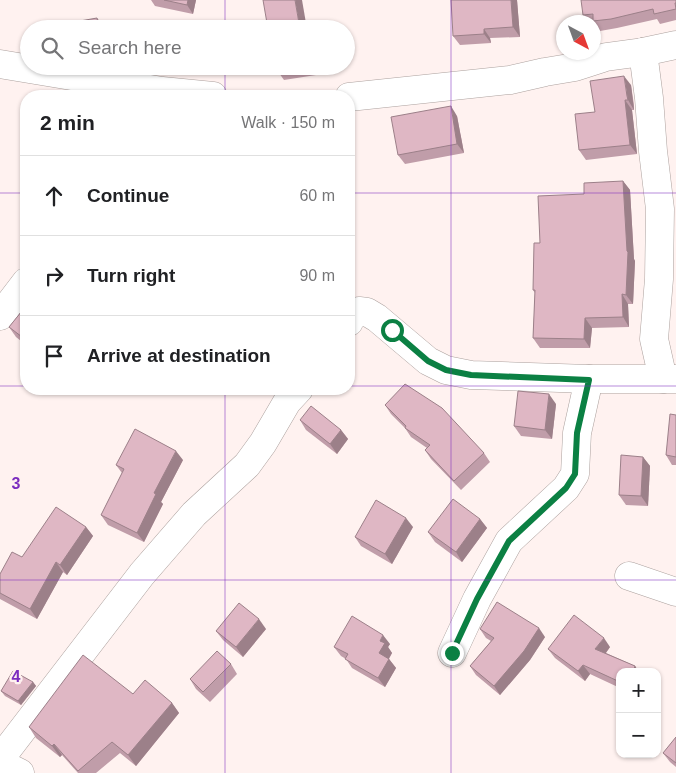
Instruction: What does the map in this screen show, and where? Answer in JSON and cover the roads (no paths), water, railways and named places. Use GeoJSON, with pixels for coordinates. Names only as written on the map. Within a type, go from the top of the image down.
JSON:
{"type":"FeatureCollection","features":[{"type":"Feature","properties":{"kind":"street"},"geometry":{"type":"LineString","coordinates":[[355,96],[510,80],[575,67],[606,57],[676,45]]}},
{"type":"Feature","properties":{"kind":"street"},"geometry":{"type":"LineString","coordinates":[[355,315],[359,311],[367,312],[377,318],[428,361],[446,370],[471,375],[589,380],[670,379],[654,339],[659,279],[660,210],[643,52]]}},
{"type":"Feature","properties":{"kind":"street"},"geometry":{"type":"LineString","coordinates":[[0,64],[20,68]]}},
{"type":"Feature","properties":{"kind":"street"},"geometry":{"type":"LineString","coordinates":[[59,75],[139,90]]}},
{"type":"Feature","properties":{"kind":"street"},"geometry":{"type":"LineString","coordinates":[[0,316],[20,290]]}},
{"type":"Feature","properties":{"kind":"street"},"geometry":{"type":"LineString","coordinates":[[452,653],[477,599],[509,541],[566,488],[575,474],[577,433],[589,380]]}},
{"type":"Feature","properties":{"kind":"street"},"geometry":{"type":"LineString","coordinates":[[0,759],[142,574],[194,514],[247,465],[293,395]]}},
{"type":"Feature","properties":{"kind":"street"},"geometry":{"type":"LineString","coordinates":[[629,576],[676,592]]}},
{"type":"Feature","properties":{"kind":"street"},"geometry":{"type":"LineString","coordinates":[[0,763],[20,773]]}}]}
